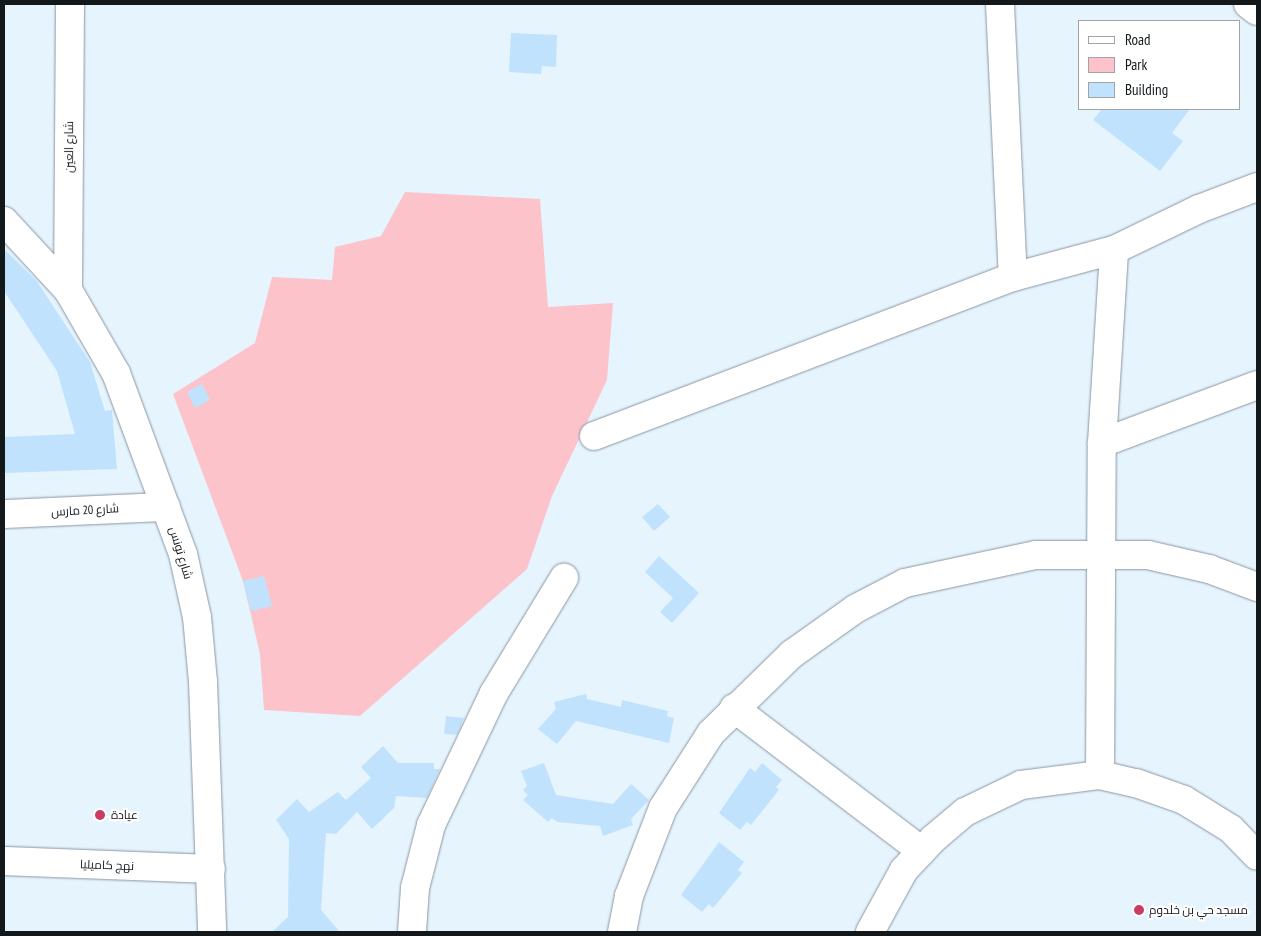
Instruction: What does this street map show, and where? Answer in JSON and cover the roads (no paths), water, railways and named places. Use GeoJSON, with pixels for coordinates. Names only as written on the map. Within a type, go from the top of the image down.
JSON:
{"type":"FeatureCollection","features":[{"type":"Feature","properties":{"kind":"street","name":"شارع العين"},"geometry":{"type":"LineString","coordinates":[[68,290],[70,4]]}},
{"type":"Feature","properties":{"kind":"street"},"geometry":{"type":"LineString","coordinates":[[1000,4],[1013,277]]}},
{"type":"Feature","properties":{"kind":"street"},"geometry":{"type":"LineString","coordinates":[[1248,4],[1257,11]]}},
{"type":"Feature","properties":{"kind":"street"},"geometry":{"type":"LineString","coordinates":[[594,436],[1013,277],[1114,250],[1199,209],[1257,187]]}},
{"type":"Feature","properties":{"kind":"street","name":"شارع تونس"},"geometry":{"type":"LineString","coordinates":[[4,222],[68,290],[116,373],[183,554],[197,617],[211,869],[212,932]]}},
{"type":"Feature","properties":{"kind":"street"},"geometry":{"type":"LineString","coordinates":[[1100,775],[1103,552],[1102,444],[1114,250]]}},
{"type":"Feature","properties":{"kind":"street"},"geometry":{"type":"LineString","coordinates":[[1102,444],[1257,385]]}},
{"type":"Feature","properties":{"kind":"street","name":"شارع 20 مارس"},"geometry":{"type":"LineString","coordinates":[[4,514],[166,507]]}},
{"type":"Feature","properties":{"kind":"street"},"geometry":{"type":"LineString","coordinates":[[622,932],[629,896],[663,808],[711,733],[734,708],[792,654],[856,609],[905,582],[987,562],[1103,552],[1148,556],[1209,569],[1257,587]]}},
{"type":"Feature","properties":{"kind":"street"},"geometry":{"type":"LineString","coordinates":[[412,932],[415,888],[431,825],[494,693],[564,578]]}},
{"type":"Feature","properties":{"kind":"street"},"geometry":{"type":"LineString","coordinates":[[734,708],[922,851]]}},
{"type":"Feature","properties":{"kind":"street"},"geometry":{"type":"LineString","coordinates":[[870,932],[881,906],[922,851],[985,800],[1021,785],[1100,775],[1184,800],[1231,829],[1257,856]]}},
{"type":"Feature","properties":{"kind":"street","name":"نهج كاميليا"},"geometry":{"type":"LineString","coordinates":[[4,861],[211,869]]}},
{"type":"Feature","properties":{"kind":"place","name":"عيادة"},"geometry":{"type":"Point","coordinates":[100,815]}},
{"type":"Feature","properties":{"kind":"place","name":"مسجد حي بن خلدوم"},"geometry":{"type":"Point","coordinates":[1139,910]}}]}
